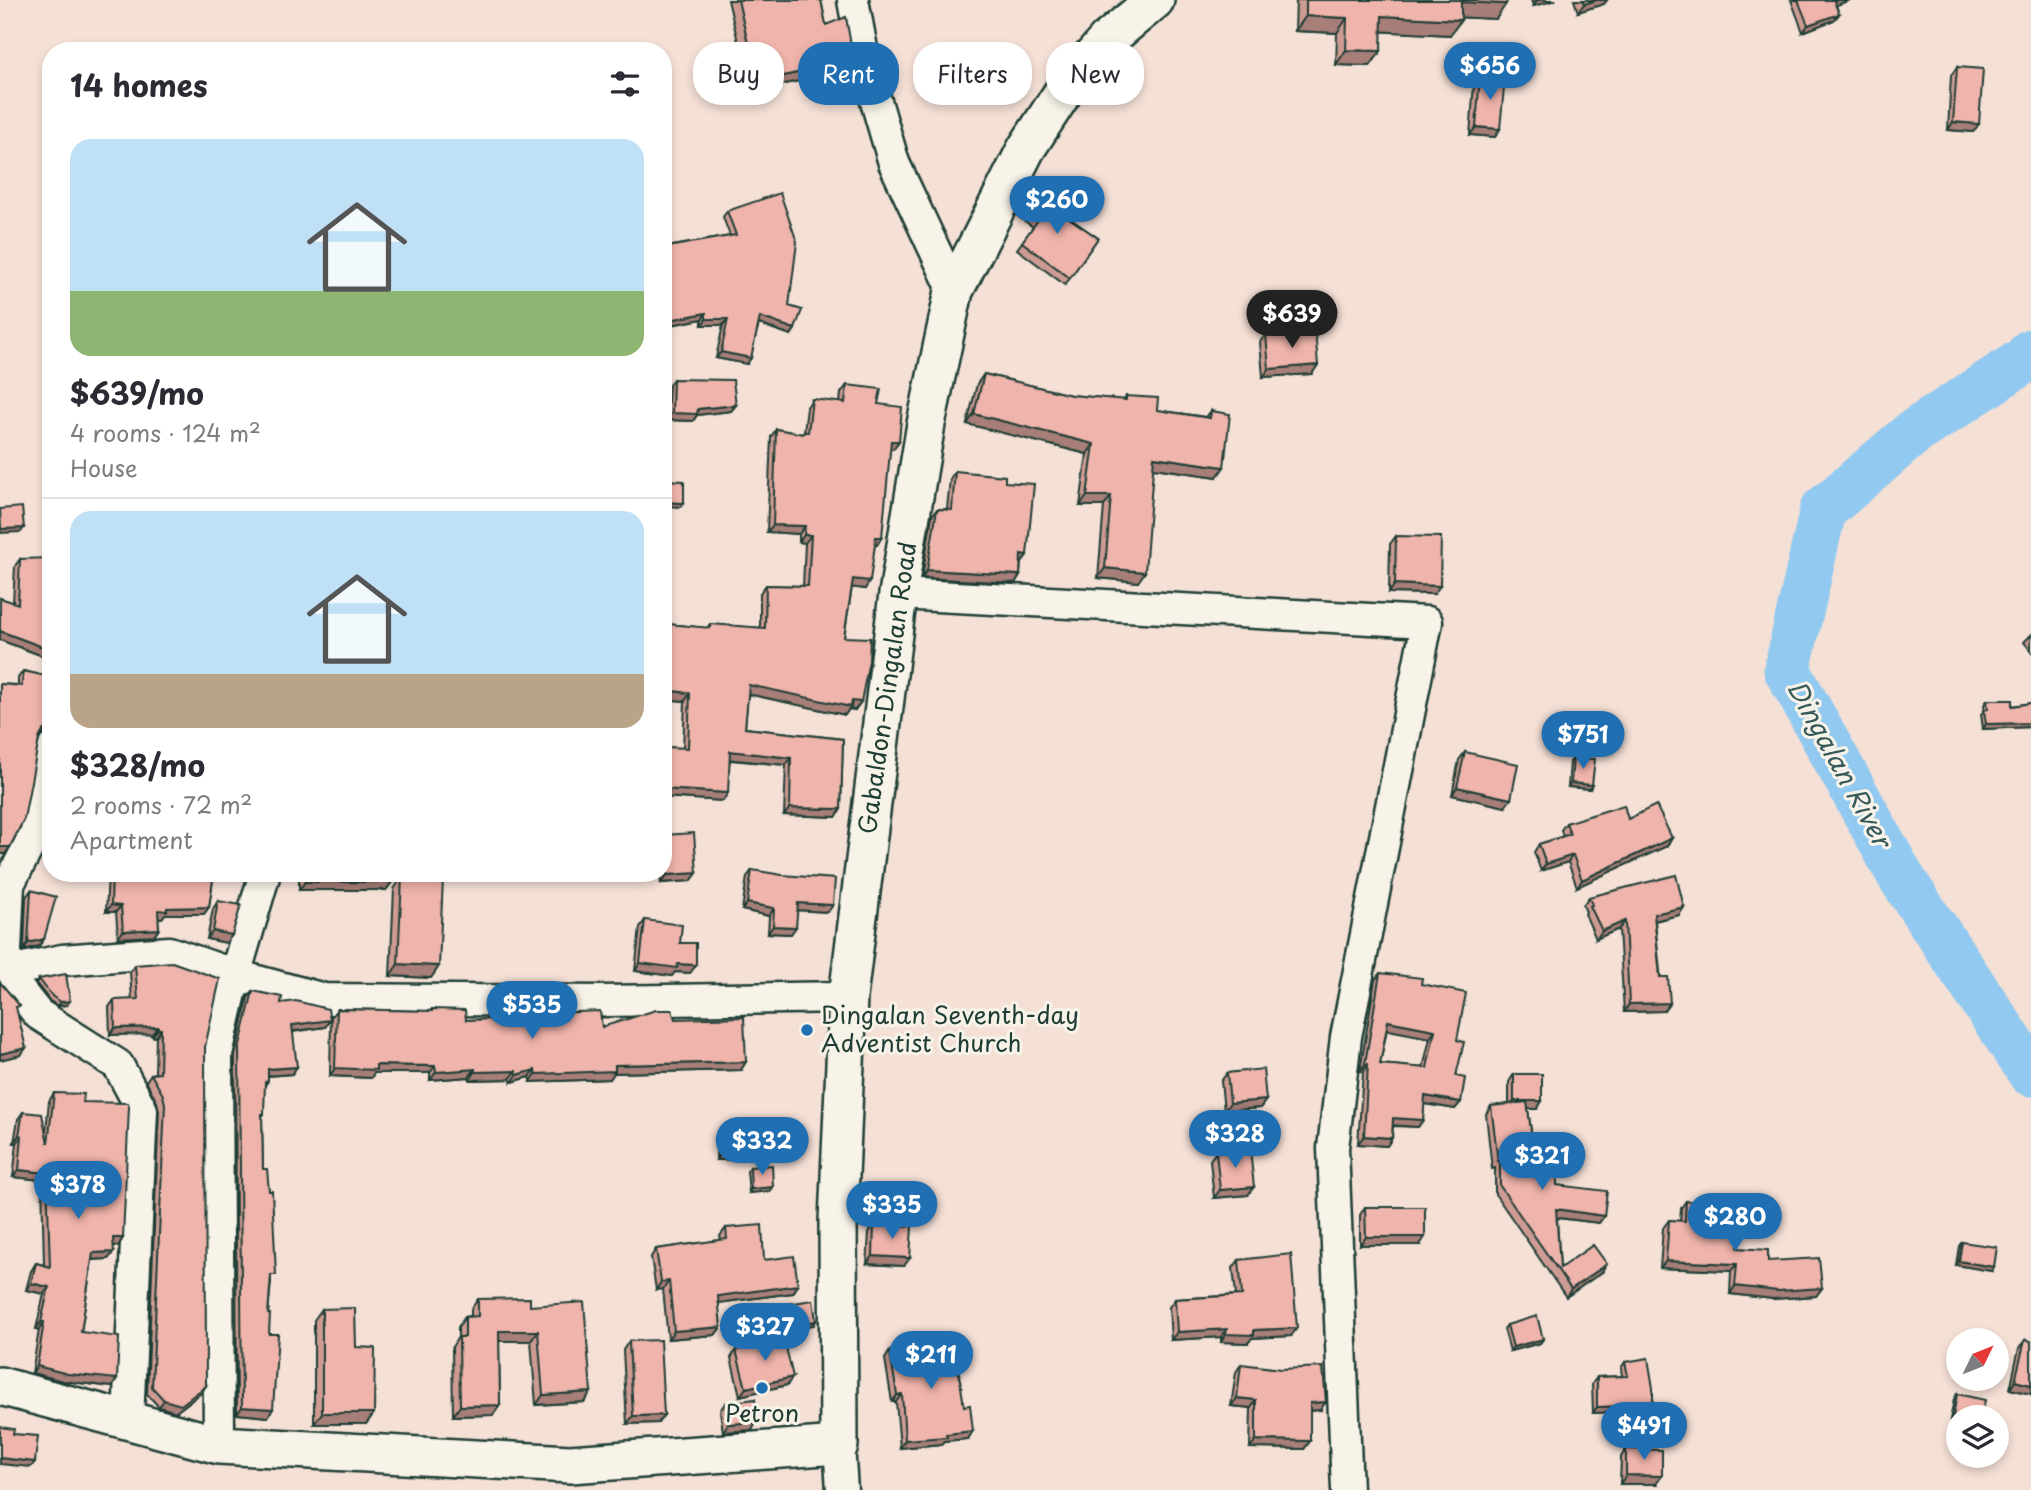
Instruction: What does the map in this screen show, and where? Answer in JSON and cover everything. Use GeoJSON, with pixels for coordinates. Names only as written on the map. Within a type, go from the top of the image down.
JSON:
{"type":"FeatureCollection","features":[{"type":"Feature","properties":{"kind":"main road","name":"Gabaldon-Dingalan Road"},"geometry":{"type":"LineString","coordinates":[[839,1445],[838,1221],[848,997],[898,594],[926,424],[954,291],[1026,149],[1067,86],[1107,40],[1155,0]]}},
{"type":"Feature","properties":{"kind":"main road"},"geometry":{"type":"LineString","coordinates":[[0,1385],[219,1445],[570,1464],[839,1445]]}},
{"type":"Feature","properties":{"kind":"street"},"geometry":{"type":"LineString","coordinates":[[853,0],[864,60],[894,163],[954,291]]}},
{"type":"Feature","properties":{"kind":"street"},"geometry":{"type":"LineString","coordinates":[[898,594],[1427,622],[1346,1037],[1333,1148],[1347,1490]]}},
{"type":"Feature","properties":{"kind":"street"},"geometry":{"type":"LineString","coordinates":[[42,799],[36,832],[9,884],[2,972],[38,1014],[118,1065],[142,1110],[128,1420]]}},
{"type":"Feature","properties":{"kind":"street"},"geometry":{"type":"LineString","coordinates":[[219,1445],[217,1055],[235,975],[262,882]]}},
{"type":"Feature","properties":{"kind":"street"},"geometry":{"type":"LineString","coordinates":[[2,972],[62,960],[169,952],[235,975],[324,999],[604,1001],[848,997]]}},
{"type":"Feature","properties":{"kind":"street"},"geometry":{"type":"LineString","coordinates":[[839,1445],[842,1490]]}},
{"type":"Feature","properties":{"kind":"building"},"geometry":{"type":"Polygon","coordinates":[[[738,0],[821,0],[826,25],[846,17],[850,42],[798,42],[798,73],[784,76],[784,42],[748,42],[738,0]]]}},
{"type":"Feature","properties":{"kind":"building"},"geometry":{"type":"Polygon","coordinates":[[[1306,0],[1507,0],[1506,4],[1461,2],[1461,20],[1382,16],[1381,51],[1346,50],[1347,18],[1306,16],[1306,0]]]}},
{"type":"Feature","properties":{"kind":"building"},"geometry":{"type":"Polygon","coordinates":[[[1798,0],[1837,0],[1834,1],[1839,14],[1808,25],[1798,0]]]}},
{"type":"Feature","properties":{"kind":"building"},"geometry":{"type":"Polygon","coordinates":[[[1957,67],[1983,69],[1979,124],[1953,122],[1957,67]]]}},
{"type":"Feature","properties":{"kind":"building"},"geometry":{"type":"Polygon","coordinates":[[[1480,75],[1505,77],[1500,129],[1476,127],[1480,75]]]}},
{"type":"Feature","properties":{"kind":"building"},"geometry":{"type":"Polygon","coordinates":[[[1030,191],[1098,238],[1070,278],[1022,242],[1038,220],[1021,207],[1030,191]]]}},
{"type":"Feature","properties":{"kind":"building"},"geometry":{"type":"Polygon","coordinates":[[[780,193],[797,242],[789,306],[802,310],[795,329],[760,317],[751,358],[721,352],[728,319],[706,319],[706,313],[672,319],[672,246],[736,235],[727,211],[780,193]]]}},
{"type":"Feature","properties":{"kind":"building"},"geometry":{"type":"Polygon","coordinates":[[[1315,330],[1318,365],[1269,369],[1266,334],[1315,330]]]}},
{"type":"Feature","properties":{"kind":"building"},"geometry":{"type":"Polygon","coordinates":[[[984,374],[1071,395],[1126,400],[1126,396],[1158,398],[1157,410],[1210,418],[1211,411],[1230,414],[1224,467],[1154,457],[1145,572],[1105,568],[1111,496],[1087,496],[1094,444],[974,414],[984,374]]]}},
{"type":"Feature","properties":{"kind":"building"},"geometry":{"type":"Polygon","coordinates":[[[673,379],[733,380],[736,405],[698,409],[697,414],[672,413],[673,379]]]}},
{"type":"Feature","properties":{"kind":"building"},"geometry":{"type":"Polygon","coordinates":[[[847,385],[881,389],[878,404],[902,407],[899,441],[891,441],[882,537],[876,537],[870,581],[853,579],[844,637],[870,638],[869,661],[861,702],[852,701],[851,707],[749,685],[745,728],[843,739],[841,809],[790,808],[791,758],[730,751],[728,793],[672,790],[672,747],[688,748],[690,693],[672,691],[672,624],[710,628],[710,624],[765,628],[766,585],[808,586],[811,535],[804,535],[805,526],[773,525],[776,429],[803,434],[808,432],[812,399],[845,403],[847,385]]]}},
{"type":"Feature","properties":{"kind":"building"},"geometry":{"type":"Polygon","coordinates":[[[955,471],[1005,476],[1005,482],[1034,484],[1027,555],[1021,554],[1020,575],[927,570],[937,509],[952,510],[955,471]]]}},
{"type":"Feature","properties":{"kind":"building"},"geometry":{"type":"Polygon","coordinates":[[[672,480],[684,481],[684,503],[672,502],[672,480]]]}},
{"type":"Feature","properties":{"kind":"building"},"geometry":{"type":"Polygon","coordinates":[[[22,507],[24,528],[1,529],[0,509],[22,507]]]}},
{"type":"Feature","properties":{"kind":"building"},"geometry":{"type":"Polygon","coordinates":[[[1396,536],[1441,537],[1440,586],[1395,584],[1396,536]]]}},
{"type":"Feature","properties":{"kind":"building"},"geometry":{"type":"Polygon","coordinates":[[[42,558],[42,647],[0,631],[0,598],[18,604],[20,559],[42,558]]]}},
{"type":"Feature","properties":{"kind":"building"},"geometry":{"type":"Polygon","coordinates":[[[23,671],[42,675],[42,733],[24,819],[10,847],[0,847],[0,684],[22,686],[23,671]]]}},
{"type":"Feature","properties":{"kind":"building"},"geometry":{"type":"Polygon","coordinates":[[[1987,700],[2012,700],[2012,706],[2031,703],[2031,723],[1986,724],[1984,710],[1988,709],[1987,700]]]}},
{"type":"Feature","properties":{"kind":"building"},"geometry":{"type":"Polygon","coordinates":[[[1465,752],[1518,764],[1511,799],[1457,787],[1465,752]]]}},
{"type":"Feature","properties":{"kind":"building"},"geometry":{"type":"Polygon","coordinates":[[[1573,758],[1595,759],[1592,785],[1571,783],[1573,758]]]}},
{"type":"Feature","properties":{"kind":"building"},"geometry":{"type":"Polygon","coordinates":[[[1624,805],[1628,819],[1656,805],[1672,838],[1582,880],[1573,855],[1546,864],[1539,844],[1570,834],[1566,823],[1624,805]]]}},
{"type":"Feature","properties":{"kind":"building"},"geometry":{"type":"Polygon","coordinates":[[[694,833],[697,873],[672,875],[672,834],[694,833]]]}},
{"type":"Feature","properties":{"kind":"building"},"geometry":{"type":"Polygon","coordinates":[[[752,870],[835,879],[833,905],[798,903],[796,927],[773,926],[774,908],[747,903],[752,870]]]}},
{"type":"Feature","properties":{"kind":"building"},"geometry":{"type":"Polygon","coordinates":[[[1676,875],[1684,907],[1654,914],[1660,977],[1668,977],[1670,1003],[1629,1004],[1625,921],[1602,931],[1590,906],[1589,897],[1676,875]]]}},
{"type":"Feature","properties":{"kind":"building"},"geometry":{"type":"Polygon","coordinates":[[[112,882],[213,882],[209,907],[158,910],[159,929],[123,931],[121,906],[111,905],[112,882]]]}},
{"type":"Feature","properties":{"kind":"building"},"geometry":{"type":"Polygon","coordinates":[[[402,882],[443,882],[439,966],[398,964],[402,882]]]}},
{"type":"Feature","properties":{"kind":"building"},"geometry":{"type":"Polygon","coordinates":[[[31,890],[56,897],[44,939],[28,943],[31,890]]]}},
{"type":"Feature","properties":{"kind":"building"},"geometry":{"type":"Polygon","coordinates":[[[218,901],[241,905],[232,935],[213,931],[218,901]]]}},
{"type":"Feature","properties":{"kind":"building"},"geometry":{"type":"Polygon","coordinates":[[[645,920],[682,925],[680,943],[696,943],[696,965],[678,964],[677,968],[640,963],[645,920]]]}},
{"type":"Feature","properties":{"kind":"building"},"geometry":{"type":"Polygon","coordinates":[[[172,962],[220,979],[205,1047],[206,1386],[181,1405],[164,1400],[152,1387],[165,1104],[151,1074],[160,1073],[161,1029],[115,1028],[114,1000],[138,999],[135,965],[172,962]]]}},
{"type":"Feature","properties":{"kind":"building"},"geometry":{"type":"Polygon","coordinates":[[[1380,973],[1422,978],[1421,984],[1466,993],[1457,1040],[1464,1042],[1456,1076],[1465,1078],[1461,1102],[1425,1096],[1423,1120],[1393,1118],[1392,1138],[1364,1136],[1368,1064],[1365,1064],[1380,973]],[[1388,1021],[1380,1064],[1427,1068],[1435,1030],[1388,1021]]]}},
{"type":"Feature","properties":{"kind":"building"},"geometry":{"type":"Polygon","coordinates":[[[66,974],[70,1001],[61,1002],[53,997],[39,979],[66,974]]]}},
{"type":"Feature","properties":{"kind":"building"},"geometry":{"type":"Polygon","coordinates":[[[0,982],[20,1006],[16,1007],[26,1048],[0,1054],[0,982]]]}},
{"type":"Feature","properties":{"kind":"building"},"geometry":{"type":"Polygon","coordinates":[[[253,991],[282,997],[281,1003],[296,1001],[328,1009],[330,1020],[292,1025],[297,1067],[268,1069],[268,1081],[265,1082],[262,1114],[263,1169],[267,1169],[269,1191],[272,1191],[276,1275],[271,1275],[269,1334],[278,1334],[273,1409],[242,1407],[239,1049],[253,991]]]}},
{"type":"Feature","properties":{"kind":"building"},"geometry":{"type":"Polygon","coordinates":[[[337,1009],[465,1010],[466,1020],[530,1018],[530,1014],[600,1011],[602,1027],[656,1010],[672,1010],[675,1019],[744,1017],[746,1062],[615,1065],[615,1071],[536,1074],[535,1070],[517,1075],[516,1071],[475,1072],[475,1069],[436,1072],[435,1066],[376,1065],[376,1070],[335,1068],[337,1009]]]}},
{"type":"Feature","properties":{"kind":"building"},"geometry":{"type":"Polygon","coordinates":[[[1263,1069],[1266,1100],[1230,1103],[1227,1073],[1263,1069]]]}},
{"type":"Feature","properties":{"kind":"building"},"geometry":{"type":"Polygon","coordinates":[[[1514,1074],[1542,1074],[1542,1101],[1514,1101],[1514,1074]]]}},
{"type":"Feature","properties":{"kind":"building"},"geometry":{"type":"Polygon","coordinates":[[[54,1093],[84,1094],[83,1102],[128,1103],[129,1107],[123,1238],[113,1238],[114,1252],[93,1253],[81,1332],[119,1337],[117,1379],[68,1374],[37,1366],[44,1322],[41,1322],[49,1287],[31,1283],[36,1263],[50,1267],[47,1173],[19,1170],[22,1136],[19,1135],[23,1112],[42,1114],[48,1143],[54,1093]]]}},
{"type":"Feature","properties":{"kind":"building"},"geometry":{"type":"Polygon","coordinates":[[[1527,1102],[1537,1175],[1557,1175],[1557,1185],[1607,1191],[1604,1216],[1556,1209],[1560,1268],[1593,1245],[1607,1264],[1571,1289],[1500,1186],[1500,1161],[1491,1106],[1527,1102]]]}},
{"type":"Feature","properties":{"kind":"building"},"geometry":{"type":"Polygon","coordinates":[[[720,1136],[741,1137],[740,1156],[719,1155],[720,1136]]]}},
{"type":"Feature","properties":{"kind":"building"},"geometry":{"type":"Polygon","coordinates":[[[1250,1149],[1254,1187],[1220,1190],[1216,1152],[1250,1149]]]}},
{"type":"Feature","properties":{"kind":"building"},"geometry":{"type":"Polygon","coordinates":[[[772,1165],[773,1187],[751,1189],[750,1167],[772,1165]]]}},
{"type":"Feature","properties":{"kind":"building"},"geometry":{"type":"Polygon","coordinates":[[[1686,1201],[1713,1202],[1712,1221],[1740,1223],[1738,1248],[1768,1250],[1768,1261],[1819,1258],[1822,1288],[1778,1291],[1735,1286],[1737,1264],[1666,1261],[1669,1220],[1685,1221],[1686,1201]]]}},
{"type":"Feature","properties":{"kind":"building"},"geometry":{"type":"Polygon","coordinates":[[[1365,1207],[1425,1207],[1425,1237],[1366,1237],[1365,1207]]]}},
{"type":"Feature","properties":{"kind":"building"},"geometry":{"type":"Polygon","coordinates":[[[874,1224],[912,1226],[910,1258],[873,1256],[874,1224]]]}},
{"type":"Feature","properties":{"kind":"building"},"geometry":{"type":"Polygon","coordinates":[[[762,1225],[764,1260],[794,1256],[798,1285],[718,1296],[721,1327],[674,1331],[669,1281],[661,1282],[656,1249],[727,1239],[726,1228],[762,1225]]]}},
{"type":"Feature","properties":{"kind":"building"},"geometry":{"type":"Polygon","coordinates":[[[1962,1242],[1997,1247],[1994,1267],[1959,1261],[1962,1242]]]}},
{"type":"Feature","properties":{"kind":"building"},"geometry":{"type":"Polygon","coordinates":[[[1291,1254],[1297,1328],[1254,1330],[1254,1335],[1226,1334],[1227,1329],[1177,1332],[1175,1299],[1242,1295],[1239,1260],[1291,1254]]]}},
{"type":"Feature","properties":{"kind":"building"},"geometry":{"type":"Polygon","coordinates":[[[530,1298],[530,1306],[584,1302],[591,1392],[543,1395],[538,1331],[499,1331],[500,1405],[460,1406],[459,1337],[465,1337],[465,1317],[478,1316],[478,1299],[530,1298]]]}},
{"type":"Feature","properties":{"kind":"building"},"geometry":{"type":"Polygon","coordinates":[[[813,1300],[816,1321],[784,1326],[781,1305],[813,1300]]]}},
{"type":"Feature","properties":{"kind":"building"},"geometry":{"type":"Polygon","coordinates":[[[355,1308],[356,1347],[375,1348],[374,1413],[322,1413],[322,1309],[355,1308]]]}},
{"type":"Feature","properties":{"kind":"building"},"geometry":{"type":"Polygon","coordinates":[[[1537,1316],[1543,1339],[1513,1347],[1507,1325],[1537,1316]]]}},
{"type":"Feature","properties":{"kind":"building"},"geometry":{"type":"Polygon","coordinates":[[[784,1339],[793,1377],[746,1388],[736,1350],[784,1339]]]}},
{"type":"Feature","properties":{"kind":"building"},"geometry":{"type":"Polygon","coordinates":[[[660,1340],[664,1415],[633,1416],[629,1341],[660,1340]]]}},
{"type":"Feature","properties":{"kind":"building"},"geometry":{"type":"Polygon","coordinates":[[[2025,1340],[2031,1341],[2031,1385],[2015,1381],[2025,1340]]]}},
{"type":"Feature","properties":{"kind":"building"},"geometry":{"type":"Polygon","coordinates":[[[954,1341],[964,1406],[970,1405],[973,1431],[946,1434],[947,1437],[905,1440],[902,1394],[897,1395],[890,1351],[954,1341]]]}},
{"type":"Feature","properties":{"kind":"building"},"geometry":{"type":"Polygon","coordinates":[[[1648,1358],[1653,1405],[1597,1407],[1597,1377],[1628,1376],[1625,1362],[1648,1358]]]}},
{"type":"Feature","properties":{"kind":"building"},"geometry":{"type":"Polygon","coordinates":[[[1241,1364],[1281,1369],[1323,1367],[1326,1402],[1310,1403],[1310,1441],[1256,1440],[1256,1400],[1237,1398],[1241,1364]]]}},
{"type":"Feature","properties":{"kind":"building"},"geometry":{"type":"Polygon","coordinates":[[[1957,1394],[1985,1400],[1984,1405],[1955,1405],[1957,1394]]]}},
{"type":"Feature","properties":{"kind":"building"},"geometry":{"type":"Polygon","coordinates":[[[755,1399],[757,1422],[728,1424],[725,1403],[755,1399]]]}},
{"type":"Feature","properties":{"kind":"building"},"geometry":{"type":"Polygon","coordinates":[[[0,1427],[14,1429],[13,1434],[38,1436],[35,1462],[0,1458],[0,1427]]]}},
{"type":"Feature","properties":{"kind":"building"},"geometry":{"type":"Polygon","coordinates":[[[1626,1449],[1662,1450],[1662,1476],[1626,1475],[1626,1449]]]}},
{"type":"Feature","properties":{"kind":"waterway","name":"Dingalan River"},"geometry":{"type":"LineString","coordinates":[[2031,352],[2023,361],[1913,433],[1823,510],[1787,670],[1901,877],[2031,1073]]}},
{"type":"Feature","properties":{"kind":"place","name":"Dingalan Seventh-day Adventist Church"},"geometry":{"type":"Point","coordinates":[807,1030]}},
{"type":"Feature","properties":{"kind":"place","name":"Petron"},"geometry":{"type":"Point","coordinates":[762,1388]}}]}
